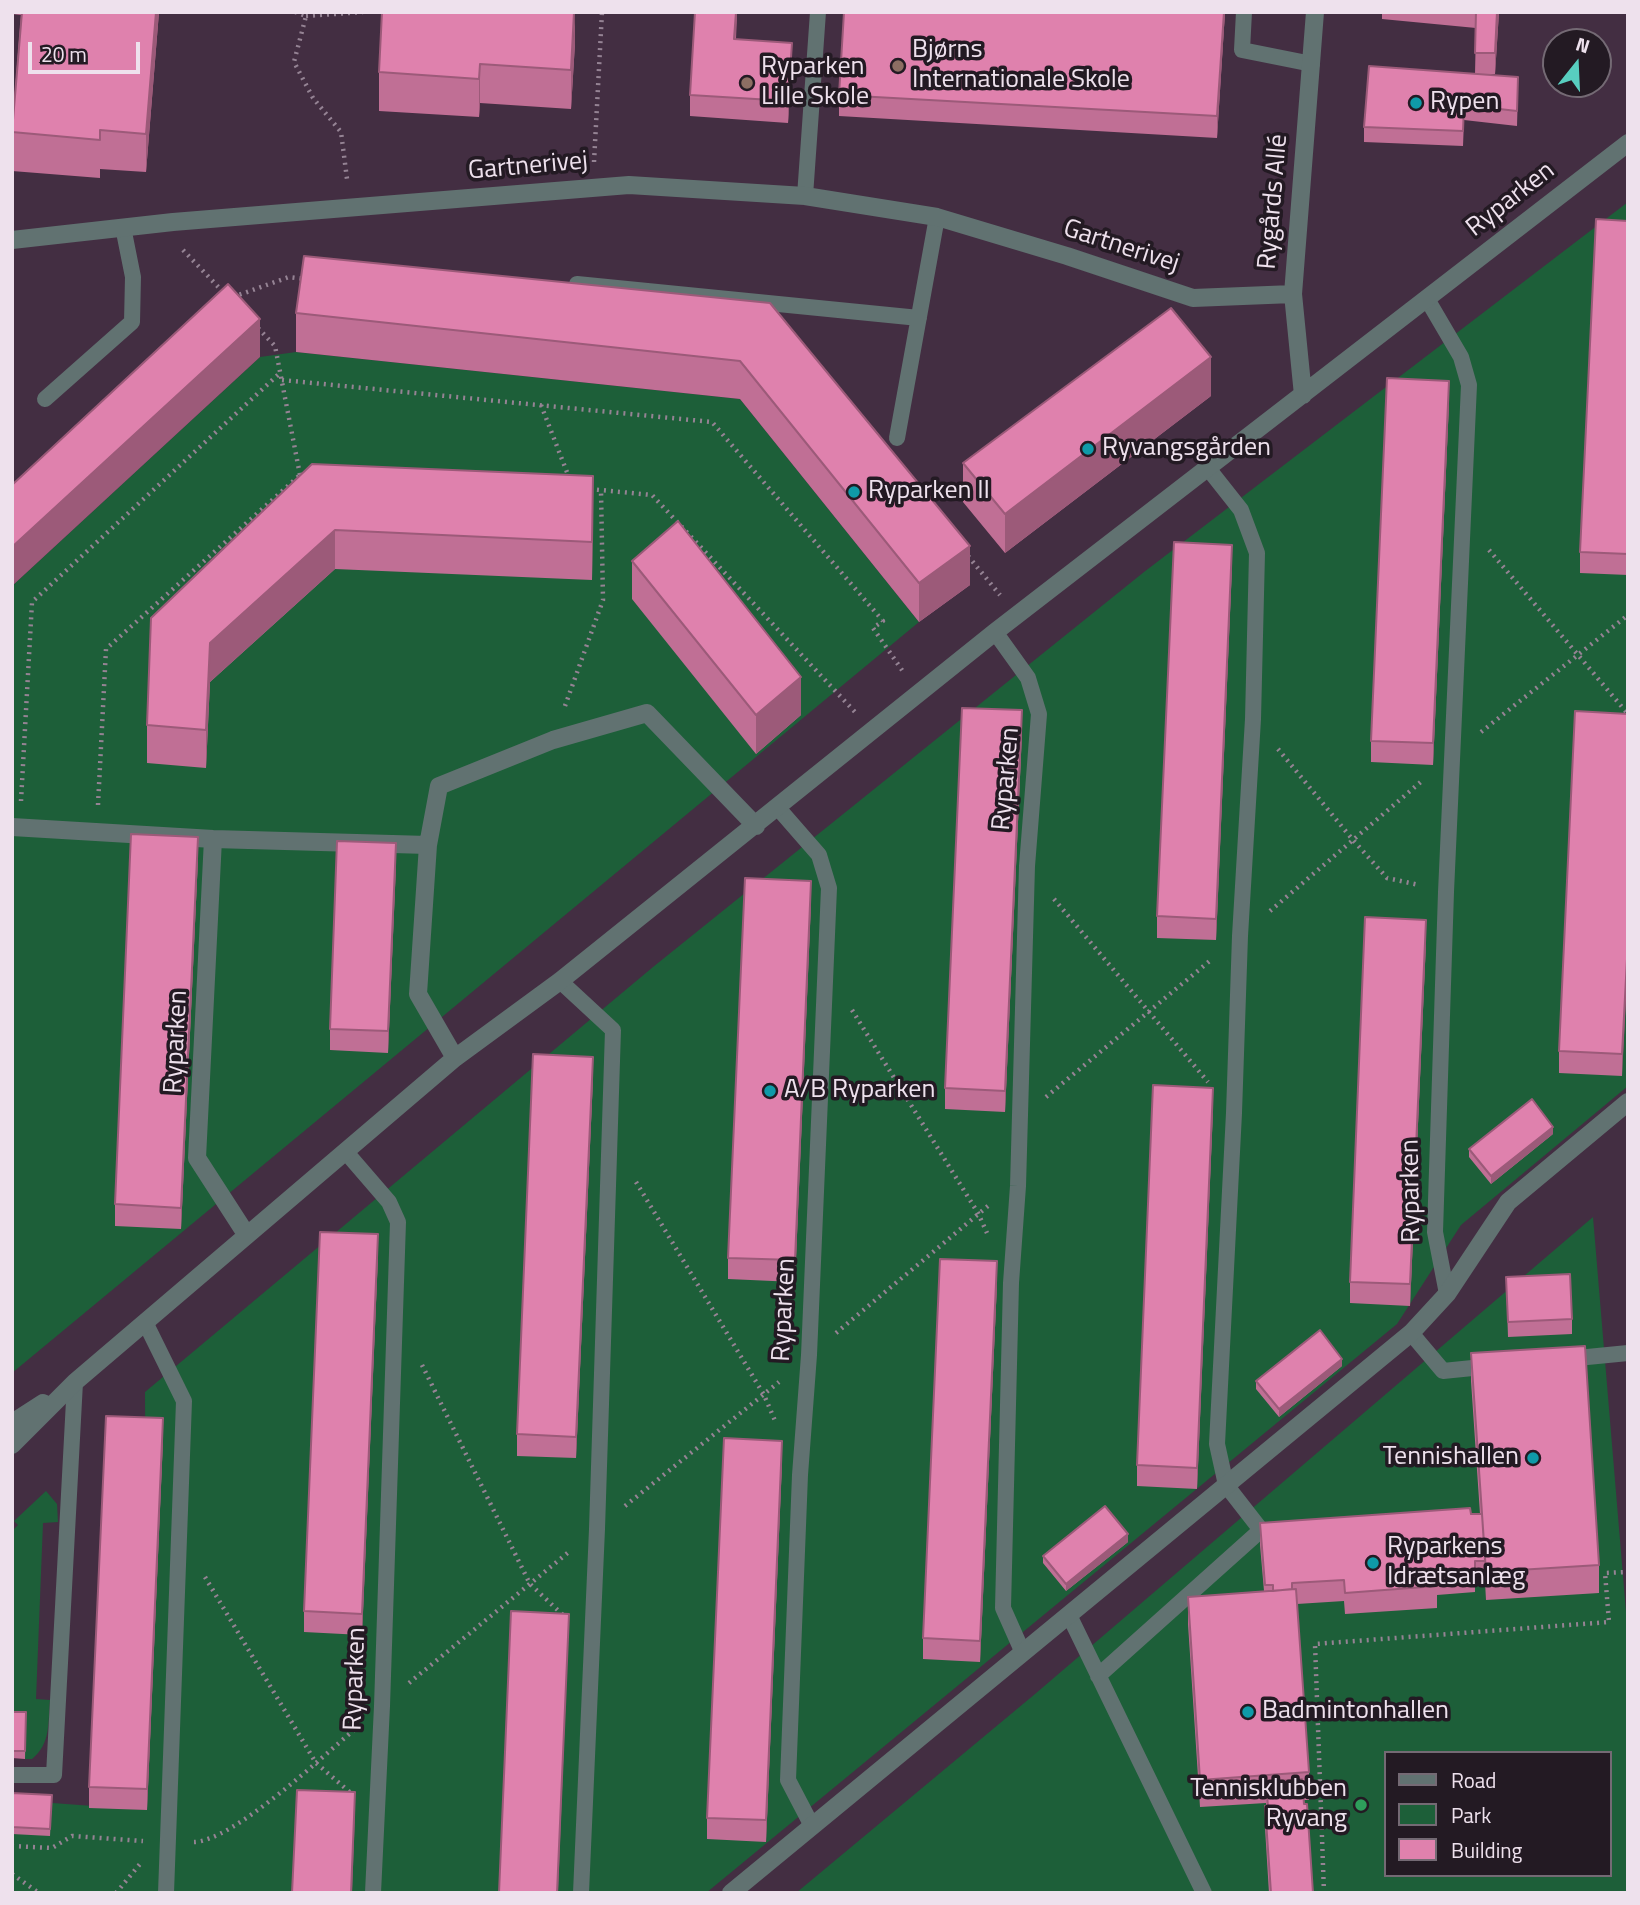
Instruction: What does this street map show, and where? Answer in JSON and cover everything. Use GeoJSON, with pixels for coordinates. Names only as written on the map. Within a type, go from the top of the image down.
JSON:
{"type":"FeatureCollection","features":[{"type":"Feature","properties":{"kind":"street","name":"Rygårds Allé"},"geometry":{"type":"LineString","coordinates":[[1303,395],[1293,294],[1315,12]]}},
{"type":"Feature","properties":{"kind":"street","name":"Ryparken"},"geometry":{"type":"LineString","coordinates":[[12,1445],[75,1382],[455,1058],[560,981],[995,632],[1628,143]]}},
{"type":"Feature","properties":{"kind":"street","name":"Gartnerivej"},"geometry":{"type":"LineString","coordinates":[[12,240],[122,226],[629,185],[805,196],[937,217],[1193,298],[1293,294]]}},
{"type":"Feature","properties":{"kind":"street"},"geometry":{"type":"LineString","coordinates":[[455,1058],[418,994],[428,845],[439,786],[553,740],[647,713],[756,825]]}},
{"type":"Feature","properties":{"kind":"street"},"geometry":{"type":"LineString","coordinates":[[16,827],[213,839],[428,845]]}},
{"type":"Feature","properties":{"kind":"street","name":"Ryparken"},"geometry":{"type":"LineString","coordinates":[[213,839],[197,1158],[246,1234]]}},
{"type":"Feature","properties":{"kind":"street"},"geometry":{"type":"LineString","coordinates":[[731,1893],[1411,1333],[1447,1294],[1508,1202],[1628,1102]]}},
{"type":"Feature","properties":{"kind":"street","name":"Ryparken"},"geometry":{"type":"LineString","coordinates":[[12,1423],[75,1382]]}},
{"type":"Feature","properties":{"kind":"lane"},"geometry":{"type":"LineString","coordinates":[[805,196],[818,12]]}},
{"type":"Feature","properties":{"kind":"lane"},"geometry":{"type":"LineString","coordinates":[[1244,12],[1242,50],[1311,64]]}},
{"type":"Feature","properties":{"kind":"lane"},"geometry":{"type":"LineString","coordinates":[[897,438],[937,217]]}},
{"type":"Feature","properties":{"kind":"lane"},"geometry":{"type":"LineString","coordinates":[[45,398],[132,322],[133,276],[122,226]]}},
{"type":"Feature","properties":{"kind":"lane"},"geometry":{"type":"LineString","coordinates":[[577,284],[919,318]]}},
{"type":"Feature","properties":{"kind":"lane","name":"Ryparken"},"geometry":{"type":"LineString","coordinates":[[1427,299],[1461,357],[1469,385],[1434,1232],[1447,1294]]}},
{"type":"Feature","properties":{"kind":"lane"},"geometry":{"type":"LineString","coordinates":[[1098,1676],[1261,1530],[1226,1485],[1217,1444],[1240,936],[1253,719],[1257,553],[1241,510],[1207,467]]}},
{"type":"Feature","properties":{"kind":"lane","name":"Ryparken"},"geometry":{"type":"LineString","coordinates":[[995,632],[1028,678],[1039,714],[1027,866],[1018,1186],[1011,1283],[1003,1608],[1023,1653]]}},
{"type":"Feature","properties":{"kind":"lane","name":"Ryparken"},"geometry":{"type":"LineString","coordinates":[[778,808],[819,855],[829,888],[788,1780],[812,1826]]}},
{"type":"Feature","properties":{"kind":"lane"},"geometry":{"type":"LineString","coordinates":[[560,981],[613,1030],[597,1529],[581,1893]]}},
{"type":"Feature","properties":{"kind":"lane","name":"Ryparken"},"geometry":{"type":"LineString","coordinates":[[345,1150],[389,1202],[398,1222],[373,1893]]}},
{"type":"Feature","properties":{"kind":"lane"},"geometry":{"type":"LineString","coordinates":[[145,1322],[184,1401],[166,1893]]}},
{"type":"Feature","properties":{"kind":"lane"},"geometry":{"type":"LineString","coordinates":[[1411,1333],[1443,1371],[1509,1365]]}},
{"type":"Feature","properties":{"kind":"lane"},"geometry":{"type":"LineString","coordinates":[[1549,1361],[1628,1353]]}},
{"type":"Feature","properties":{"kind":"lane"},"geometry":{"type":"LineString","coordinates":[[12,1775],[54,1775],[75,1382]]}},
{"type":"Feature","properties":{"kind":"lane"},"geometry":{"type":"LineString","coordinates":[[1069,1615],[1204,1893]]}},
{"type":"Feature","properties":{"kind":"path"},"geometry":{"type":"LineString","coordinates":[[295,12],[306,16],[363,12]]}},
{"type":"Feature","properties":{"kind":"path"},"geometry":{"type":"LineString","coordinates":[[593,188],[601,12],[596,12]]}},
{"type":"Feature","properties":{"kind":"path"},"geometry":{"type":"LineString","coordinates":[[306,16],[294,62],[313,98],[341,132],[350,207]]}},
{"type":"Feature","properties":{"kind":"path"},"geometry":{"type":"LineString","coordinates":[[173,222],[178,245],[239,308]]}},
{"type":"Feature","properties":{"kind":"path"},"geometry":{"type":"LineString","coordinates":[[230,298],[289,277],[316,280]]}},
{"type":"Feature","properties":{"kind":"path"},"geometry":{"type":"LineString","coordinates":[[257,327],[275,346],[300,475]]}},
{"type":"Feature","properties":{"kind":"path"},"geometry":{"type":"LineString","coordinates":[[16,827],[32,601],[281,372]]}},
{"type":"Feature","properties":{"kind":"path"},"geometry":{"type":"LineString","coordinates":[[282,380],[712,422],[883,621],[873,628],[918,694]]}},
{"type":"Feature","properties":{"kind":"path"},"geometry":{"type":"LineString","coordinates":[[541,405],[573,489]]}},
{"type":"Feature","properties":{"kind":"path"},"geometry":{"type":"LineString","coordinates":[[97,830],[106,649],[300,475],[314,476]]}},
{"type":"Feature","properties":{"kind":"path"},"geometry":{"type":"LineString","coordinates":[[587,489],[652,495],[873,731]]}},
{"type":"Feature","properties":{"kind":"path"},"geometry":{"type":"LineString","coordinates":[[553,740],[603,600],[601,490]]}},
{"type":"Feature","properties":{"kind":"path"},"geometry":{"type":"LineString","coordinates":[[1462,517],[1628,713]]}},
{"type":"Feature","properties":{"kind":"path"},"geometry":{"type":"LineString","coordinates":[[1019,1119],[1453,755],[1628,615]]}},
{"type":"Feature","properties":{"kind":"path"},"geometry":{"type":"LineString","coordinates":[[1253,719],[1387,878],[1446,892]]}},
{"type":"Feature","properties":{"kind":"path"},"geometry":{"type":"LineString","coordinates":[[1027,866],[1234,1113]]}},
{"type":"Feature","properties":{"kind":"path"},"geometry":{"type":"LineString","coordinates":[[826,968],[978,1213],[989,1237]]}},
{"type":"Feature","properties":{"kind":"path"},"geometry":{"type":"LineString","coordinates":[[609,1136],[764,1395],[779,1429]]}},
{"type":"Feature","properties":{"kind":"path"},"geometry":{"type":"LineString","coordinates":[[12,1846],[52,1848],[72,1836],[169,1843],[200,1842],[259,1810],[530,1584],[764,1395],[978,1213],[1018,1186]]}},
{"type":"Feature","properties":{"kind":"path"},"geometry":{"type":"LineString","coordinates":[[420,1361],[530,1584],[591,1640]]}},
{"type":"Feature","properties":{"kind":"path"},"geometry":{"type":"LineString","coordinates":[[180,1534],[316,1763],[376,1816]]}},
{"type":"Feature","properties":{"kind":"path"},"geometry":{"type":"LineString","coordinates":[[1324,1893],[1314,1644],[1609,1622],[1605,1573],[1628,1572]]}},
{"type":"Feature","properties":{"kind":"path"},"geometry":{"type":"LineString","coordinates":[[12,1874],[39,1893]]}},
{"type":"Feature","properties":{"kind":"green space"},"geometry":{"type":"Polygon","coordinates":[[[1628,202],[1628,1086],[1461,1225],[1397,1324],[706,1893],[12,1893],[12,1800],[147,1810],[145,1392],[653,967],[1144,572],[1628,202]]]}},
{"type":"Feature","properties":{"kind":"green space"},"geometry":{"type":"Polygon","coordinates":[[[296,352],[740,399],[919,622],[12,1373],[12,586],[260,357],[296,352]]]}},
{"type":"Feature","properties":{"kind":"green space"},"geometry":{"type":"Polygon","coordinates":[[[1593,1217],[1628,1636],[1628,1893],[796,1893],[1035,1694],[1593,1217]]]}},
{"type":"Feature","properties":{"kind":"green space"},"geometry":{"type":"Polygon","coordinates":[[[46,1491],[57,1504],[58,1522],[43,1523],[36,1699],[50,1700],[46,1740],[32,1759],[25,1759],[12,1719],[12,1531],[18,1525],[14,1521],[46,1491]]]}},
{"type":"Feature","properties":{"kind":"building"},"geometry":{"type":"Polygon","coordinates":[[[22,12],[156,12],[146,134],[100,130],[100,140],[12,132],[22,12]]]}},
{"type":"Feature","properties":{"kind":"building"},"geometry":{"type":"Polygon","coordinates":[[[382,12],[574,12],[571,70],[480,64],[479,79],[379,72],[382,12]]]}},
{"type":"Feature","properties":{"kind":"building"},"geometry":{"type":"Polygon","coordinates":[[[695,12],[736,12],[734,39],[792,43],[788,101],[690,95],[695,12]]]}},
{"type":"Feature","properties":{"kind":"building"},"geometry":{"type":"Polygon","coordinates":[[[844,12],[1224,12],[1217,116],[839,95],[844,12]]]}},
{"type":"Feature","properties":{"kind":"building"},"geometry":{"type":"Polygon","coordinates":[[[1476,12],[1497,12],[1495,53],[1475,53],[1476,12]]]}},
{"type":"Feature","properties":{"kind":"building"},"geometry":{"type":"Polygon","coordinates":[[[1369,66],[1518,77],[1517,111],[1464,105],[1463,131],[1364,127],[1369,66]]]}},
{"type":"Feature","properties":{"kind":"building"},"geometry":{"type":"Polygon","coordinates":[[[1596,219],[1628,221],[1628,554],[1580,552],[1596,219]]]}},
{"type":"Feature","properties":{"kind":"building"},"geometry":{"type":"Polygon","coordinates":[[[304,256],[770,303],[970,546],[919,583],[740,361],[296,313],[304,256]]]}},
{"type":"Feature","properties":{"kind":"building"},"geometry":{"type":"Polygon","coordinates":[[[228,284],[260,319],[12,547],[12,485],[228,284]]]}},
{"type":"Feature","properties":{"kind":"building"},"geometry":{"type":"Polygon","coordinates":[[[1171,308],[1211,357],[1005,514],[963,463],[1171,308]]]}},
{"type":"Feature","properties":{"kind":"building"},"geometry":{"type":"Polygon","coordinates":[[[1387,378],[1449,381],[1433,743],[1371,741],[1387,378]]]}},
{"type":"Feature","properties":{"kind":"building"},"geometry":{"type":"Polygon","coordinates":[[[312,464],[593,476],[592,542],[335,530],[210,643],[206,730],[147,725],[151,618],[312,464]]]}},
{"type":"Feature","properties":{"kind":"building"},"geometry":{"type":"Polygon","coordinates":[[[678,521],[801,677],[756,715],[632,561],[678,521]]]}},
{"type":"Feature","properties":{"kind":"building"},"geometry":{"type":"Polygon","coordinates":[[[1174,542],[1232,545],[1216,919],[1157,916],[1174,542]]]}},
{"type":"Feature","properties":{"kind":"building","name":"A/B Ryparken"},"geometry":{"type":"Polygon","coordinates":[[[962,708],[1022,710],[1005,1091],[945,1088],[962,708]]]}},
{"type":"Feature","properties":{"kind":"building"},"geometry":{"type":"Polygon","coordinates":[[[1575,711],[1628,714],[1628,940],[1622,1054],[1559,1051],[1575,711]]]}},
{"type":"Feature","properties":{"kind":"building"},"geometry":{"type":"Polygon","coordinates":[[[131,834],[198,837],[181,1208],[115,1204],[131,834]]]}},
{"type":"Feature","properties":{"kind":"building"},"geometry":{"type":"Polygon","coordinates":[[[337,841],[396,843],[388,1031],[330,1029],[337,841]]]}},
{"type":"Feature","properties":{"kind":"building","name":"A/B Ryparken"},"geometry":{"type":"Polygon","coordinates":[[[745,878],[811,881],[795,1260],[728,1258],[745,878]]]}},
{"type":"Feature","properties":{"kind":"building"},"geometry":{"type":"Polygon","coordinates":[[[1365,917],[1426,920],[1410,1284],[1350,1282],[1365,917]]]}},
{"type":"Feature","properties":{"kind":"building"},"geometry":{"type":"Polygon","coordinates":[[[533,1054],[593,1057],[576,1437],[517,1434],[533,1054]]]}},
{"type":"Feature","properties":{"kind":"building"},"geometry":{"type":"Polygon","coordinates":[[[1153,1085],[1213,1088],[1197,1468],[1137,1465],[1153,1085]]]}},
{"type":"Feature","properties":{"kind":"building"},"geometry":{"type":"Polygon","coordinates":[[[1532,1099],[1553,1127],[1491,1176],[1469,1149],[1532,1099]]]}},
{"type":"Feature","properties":{"kind":"building"},"geometry":{"type":"Polygon","coordinates":[[[320,1232],[378,1234],[362,1614],[304,1611],[320,1232]]]}},
{"type":"Feature","properties":{"kind":"building"},"geometry":{"type":"Polygon","coordinates":[[[940,1259],[997,1261],[980,1641],[923,1638],[940,1259]]]}},
{"type":"Feature","properties":{"kind":"building"},"geometry":{"type":"Polygon","coordinates":[[[1570,1274],[1572,1319],[1508,1322],[1506,1277],[1570,1274]]]}},
{"type":"Feature","properties":{"kind":"building"},"geometry":{"type":"Polygon","coordinates":[[[1320,1330],[1342,1359],[1279,1409],[1256,1381],[1320,1330]]]}},
{"type":"Feature","properties":{"kind":"building","name":"Tennishallen"},"geometry":{"type":"Polygon","coordinates":[[[1585,1346],[1599,1565],[1486,1572],[1471,1353],[1585,1346]]]}},
{"type":"Feature","properties":{"kind":"building"},"geometry":{"type":"Polygon","coordinates":[[[106,1416],[163,1418],[147,1789],[89,1787],[106,1416]]]}},
{"type":"Feature","properties":{"kind":"building"},"geometry":{"type":"Polygon","coordinates":[[[724,1438],[782,1441],[766,1820],[707,1818],[724,1438]]]}},
{"type":"Feature","properties":{"kind":"building"},"geometry":{"type":"Polygon","coordinates":[[[1105,1506],[1128,1534],[1066,1584],[1043,1556],[1105,1506]]]}},
{"type":"Feature","properties":{"kind":"building","name":"Ryparkens Idrætsanlæg"},"geometry":{"type":"Polygon","coordinates":[[[1470,1508],[1471,1514],[1482,1514],[1485,1561],[1475,1561],[1475,1571],[1436,1574],[1437,1586],[1345,1593],[1344,1580],[1292,1583],[1292,1589],[1273,1591],[1273,1585],[1265,1585],[1260,1523],[1470,1508]]]}},
{"type":"Feature","properties":{"kind":"building","name":"Badmintonhallen"},"geometry":{"type":"Polygon","coordinates":[[[1296,1589],[1309,1772],[1200,1780],[1188,1597],[1296,1589]]]}},
{"type":"Feature","properties":{"kind":"building"},"geometry":{"type":"Polygon","coordinates":[[[511,1611],[569,1614],[557,1893],[499,1893],[511,1611]]]}},
{"type":"Feature","properties":{"kind":"building"},"geometry":{"type":"Polygon","coordinates":[[[12,1712],[26,1712],[25,1751],[12,1751],[12,1712]]]}},
{"type":"Feature","properties":{"kind":"building"},"geometry":{"type":"Polygon","coordinates":[[[1302,1779],[1304,1804],[1307,1804],[1313,1893],[1271,1893],[1266,1782],[1302,1779]]]}},
{"type":"Feature","properties":{"kind":"building"},"geometry":{"type":"Polygon","coordinates":[[[297,1790],[355,1792],[351,1893],[292,1893],[297,1790]]]}},
{"type":"Feature","properties":{"kind":"building"},"geometry":{"type":"Polygon","coordinates":[[[12,1793],[52,1795],[50,1829],[12,1827],[12,1793]]]}},
{"type":"Feature","properties":{"kind":"place","name":"Bjørns Internationale Skole"},"geometry":{"type":"Point","coordinates":[898,66]}},
{"type":"Feature","properties":{"kind":"place","name":"Ryparken Lille Skole"},"geometry":{"type":"Point","coordinates":[747,83]}},
{"type":"Feature","properties":{"kind":"place","name":"Rypen"},"geometry":{"type":"Point","coordinates":[1416,103]}},
{"type":"Feature","properties":{"kind":"place","name":"Ryvangsgården"},"geometry":{"type":"Point","coordinates":[1088,449]}},
{"type":"Feature","properties":{"kind":"place","name":"Ryparken II"},"geometry":{"type":"Point","coordinates":[854,492]}},
{"type":"Feature","properties":{"kind":"place","name":"A/B Ryparken"},"geometry":{"type":"Point","coordinates":[770,1091]}},
{"type":"Feature","properties":{"kind":"place","name":"Tennishallen"},"geometry":{"type":"Point","coordinates":[1533,1458]}},
{"type":"Feature","properties":{"kind":"place","name":"Ryparkens Idrætsanlæg"},"geometry":{"type":"Point","coordinates":[1373,1563]}},
{"type":"Feature","properties":{"kind":"place","name":"Badmintonhallen"},"geometry":{"type":"Point","coordinates":[1248,1712]}},
{"type":"Feature","properties":{"kind":"place","name":"Tennisklubben Ryvang"},"geometry":{"type":"Point","coordinates":[1361,1805]}}]}
